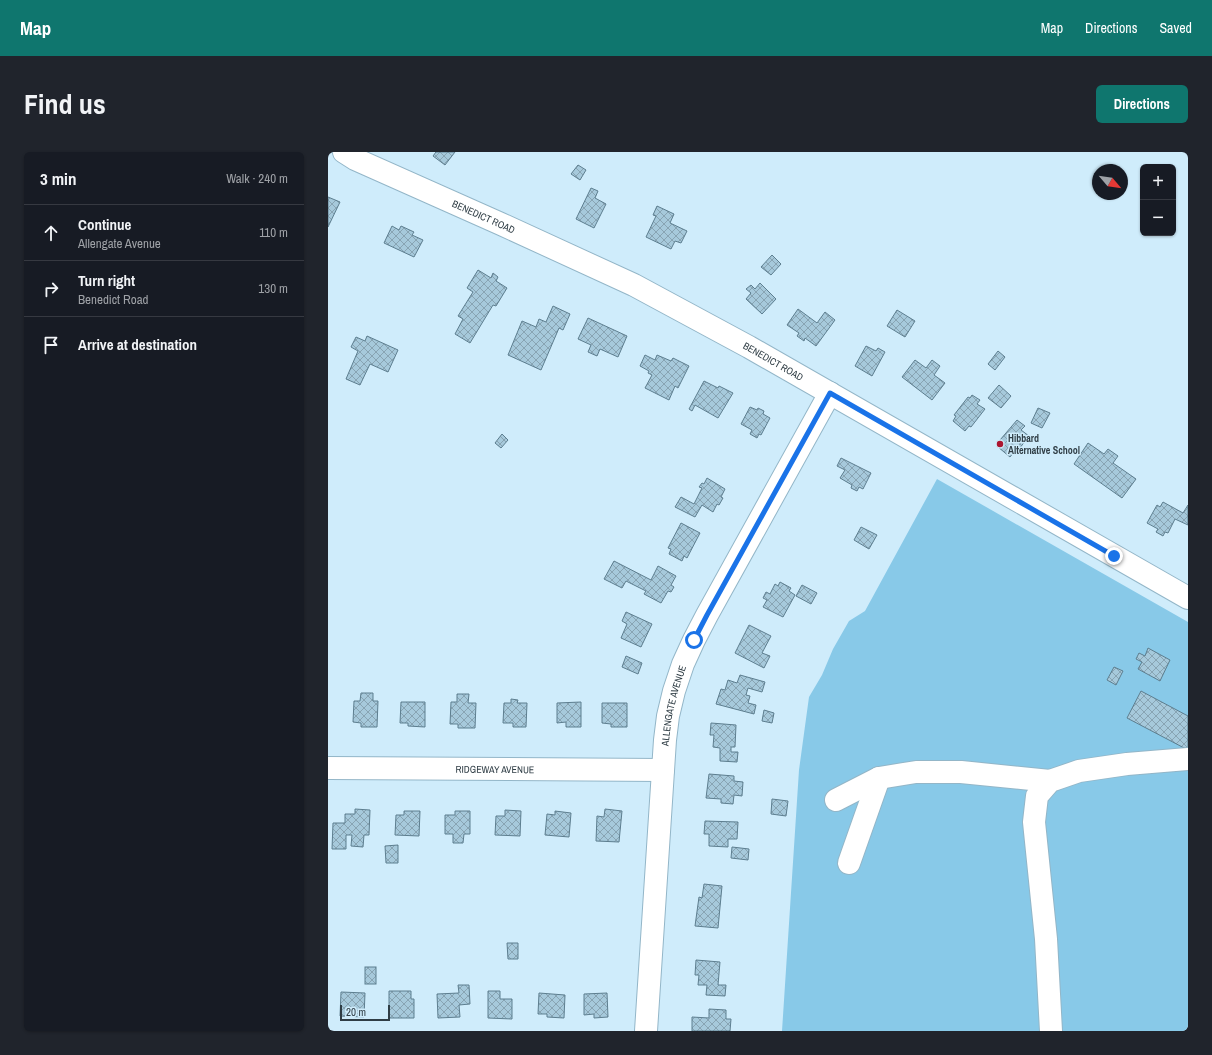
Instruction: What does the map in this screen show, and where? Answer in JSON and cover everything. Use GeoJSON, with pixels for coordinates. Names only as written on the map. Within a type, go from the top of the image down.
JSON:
{"type":"FeatureCollection","features":[{"type":"Feature","properties":{"kind":"street","name":"BENEDICT ROAD"},"geometry":{"type":"LineString","coordinates":[[344,152],[634,285],[742,343],[1188,598]]}},
{"type":"Feature","properties":{"kind":"street","name":"ALLENGATE AVENUE"},"geometry":{"type":"LineString","coordinates":[[646,1031],[663,770],[668,716],[674,691],[683,664],[707,615],[830,393]]}},
{"type":"Feature","properties":{"kind":"street"},"geometry":{"type":"LineString","coordinates":[[836,800],[879,778],[916,772],[961,772],[1050,781],[1079,771],[1127,764],[1188,759]]}},
{"type":"Feature","properties":{"kind":"street","name":"RIDGEWAY AVENUE"},"geometry":{"type":"LineString","coordinates":[[328,768],[663,770]]}},
{"type":"Feature","properties":{"kind":"street"},"geometry":{"type":"LineString","coordinates":[[849,863],[879,778]]}},
{"type":"Feature","properties":{"kind":"street"},"geometry":{"type":"LineString","coordinates":[[1050,781],[1038,796],[1034,822],[1046,939],[1051,1031]]}},
{"type":"Feature","properties":{"kind":"shaded area"},"geometry":{"type":"Polygon","coordinates":[[[937,479],[1188,622],[1188,1031],[782,1031],[799,770],[809,697],[822,675],[833,649],[849,621],[865,611],[937,479]]]}},
{"type":"Feature","properties":{"kind":"building"},"geometry":{"type":"Polygon","coordinates":[[[436,152],[455,152],[445,165],[433,156],[436,152]]]}},
{"type":"Feature","properties":{"kind":"building"},"geometry":{"type":"Polygon","coordinates":[[[578,165],[586,170],[580,180],[571,174],[578,165]]]}},
{"type":"Feature","properties":{"kind":"building"},"geometry":{"type":"Polygon","coordinates":[[[591,188],[598,191],[595,198],[606,204],[594,228],[576,219],[591,188]]]}},
{"type":"Feature","properties":{"kind":"building"},"geometry":{"type":"Polygon","coordinates":[[[328,197],[340,202],[328,227],[328,197]]]}},
{"type":"Feature","properties":{"kind":"building"},"geometry":{"type":"Polygon","coordinates":[[[657,206],[674,214],[670,223],[687,231],[681,243],[675,241],[671,249],[646,237],[656,216],[653,215],[657,206]]]}},
{"type":"Feature","properties":{"kind":"building"},"geometry":{"type":"Polygon","coordinates":[[[392,226],[399,230],[401,226],[414,232],[412,235],[423,240],[414,257],[384,243],[392,226]]]}},
{"type":"Feature","properties":{"kind":"building"},"geometry":{"type":"Polygon","coordinates":[[[772,255],[781,264],[771,275],[761,267],[772,255]]]}},
{"type":"Feature","properties":{"kind":"building"},"geometry":{"type":"Polygon","coordinates":[[[478,270],[491,278],[493,273],[498,277],[496,281],[507,288],[496,306],[493,305],[470,343],[455,334],[463,319],[458,316],[473,292],[467,288],[478,270]]]}},
{"type":"Feature","properties":{"kind":"building"},"geometry":{"type":"Polygon","coordinates":[[[760,283],[776,299],[762,314],[746,299],[751,293],[746,289],[751,285],[755,289],[760,283]]]}},
{"type":"Feature","properties":{"kind":"building"},"geometry":{"type":"Polygon","coordinates":[[[553,306],[570,314],[563,330],[559,328],[541,370],[508,355],[522,321],[536,327],[539,319],[546,322],[553,306]]]}},
{"type":"Feature","properties":{"kind":"building"},"geometry":{"type":"Polygon","coordinates":[[[798,309],[817,323],[825,312],[835,320],[816,346],[805,338],[804,341],[797,336],[799,333],[787,325],[798,309]]]}},
{"type":"Feature","properties":{"kind":"building"},"geometry":{"type":"Polygon","coordinates":[[[897,310],[915,321],[905,337],[887,326],[897,310]]]}},
{"type":"Feature","properties":{"kind":"building"},"geometry":{"type":"Polygon","coordinates":[[[588,318],[627,336],[618,357],[600,349],[597,356],[588,352],[591,345],[578,339],[588,318]]]}},
{"type":"Feature","properties":{"kind":"building"},"geometry":{"type":"Polygon","coordinates":[[[367,336],[398,350],[388,372],[370,364],[360,385],[346,379],[358,351],[351,347],[356,337],[365,341],[367,336]]]}},
{"type":"Feature","properties":{"kind":"building"},"geometry":{"type":"Polygon","coordinates":[[[866,346],[876,351],[878,348],[885,352],[872,376],[855,366],[866,346]]]}},
{"type":"Feature","properties":{"kind":"building"},"geometry":{"type":"Polygon","coordinates":[[[998,351],[1005,357],[995,370],[988,364],[998,351]]]}},
{"type":"Feature","properties":{"kind":"building"},"geometry":{"type":"Polygon","coordinates":[[[645,355],[655,360],[657,355],[671,361],[673,358],[689,366],[678,388],[675,386],[669,400],[645,388],[652,375],[648,373],[649,371],[640,366],[645,355]]]}},
{"type":"Feature","properties":{"kind":"building"},"geometry":{"type":"Polygon","coordinates":[[[915,360],[926,368],[932,360],[940,366],[934,375],[945,383],[932,400],[902,377],[915,360]]]}},
{"type":"Feature","properties":{"kind":"building"},"geometry":{"type":"Polygon","coordinates":[[[704,381],[733,393],[718,418],[695,405],[692,411],[689,409],[704,381]]]}},
{"type":"Feature","properties":{"kind":"building"},"geometry":{"type":"Polygon","coordinates":[[[999,385],[1011,396],[1001,408],[988,398],[999,385]]]}},
{"type":"Feature","properties":{"kind":"building"},"geometry":{"type":"Polygon","coordinates":[[[972,395],[980,400],[977,404],[985,409],[971,427],[969,426],[965,431],[953,421],[956,416],[954,415],[968,397],[970,398],[972,395]]]}},
{"type":"Feature","properties":{"kind":"building"},"geometry":{"type":"Polygon","coordinates":[[[750,407],[757,410],[758,408],[764,411],[763,414],[770,418],[761,435],[759,434],[757,438],[750,434],[752,430],[741,424],[750,407]]]}},
{"type":"Feature","properties":{"kind":"building"},"geometry":{"type":"Polygon","coordinates":[[[1038,408],[1050,413],[1042,428],[1031,423],[1038,408]]]}},
{"type":"Feature","properties":{"kind":"building"},"geometry":{"type":"Polygon","coordinates":[[[1017,420],[1025,426],[1021,430],[1029,436],[1016,453],[1014,452],[1010,457],[998,447],[1002,442],[1000,440],[1017,420]]]}},
{"type":"Feature","properties":{"kind":"building"},"geometry":{"type":"Polygon","coordinates":[[[502,434],[508,440],[501,448],[495,443],[502,434]]]}},
{"type":"Feature","properties":{"kind":"building"},"geometry":{"type":"Polygon","coordinates":[[[1088,443],[1104,454],[1108,449],[1118,456],[1113,463],[1136,479],[1122,498],[1074,464],[1088,443]]]}},
{"type":"Feature","properties":{"kind":"building"},"geometry":{"type":"Polygon","coordinates":[[[841,458],[871,473],[863,489],[859,487],[857,491],[851,488],[852,485],[840,478],[845,470],[837,466],[841,458]]]}},
{"type":"Feature","properties":{"kind":"building"},"geometry":{"type":"Polygon","coordinates":[[[707,478],[725,489],[721,497],[723,498],[719,505],[717,504],[713,512],[702,505],[695,517],[675,507],[681,497],[694,504],[702,488],[699,487],[702,483],[704,484],[707,478]]]}},
{"type":"Feature","properties":{"kind":"building"},"geometry":{"type":"Polygon","coordinates":[[[1163,502],[1183,513],[1188,505],[1188,525],[1175,519],[1168,533],[1165,532],[1163,536],[1156,532],[1158,529],[1147,523],[1157,505],[1160,507],[1163,502]]]}},
{"type":"Feature","properties":{"kind":"building"},"geometry":{"type":"Polygon","coordinates":[[[681,523],[700,533],[687,558],[684,556],[682,561],[669,554],[671,549],[668,548],[681,523]]]}},
{"type":"Feature","properties":{"kind":"building"},"geometry":{"type":"Polygon","coordinates":[[[861,527],[877,535],[869,549],[854,540],[861,527]]]}},
{"type":"Feature","properties":{"kind":"building"},"geometry":{"type":"Polygon","coordinates":[[[614,561],[651,580],[658,566],[676,576],[671,585],[674,587],[671,592],[668,591],[661,603],[644,594],[646,591],[626,581],[622,588],[604,579],[614,561]]]}},
{"type":"Feature","properties":{"kind":"building"},"geometry":{"type":"Polygon","coordinates":[[[780,582],[791,588],[789,591],[795,595],[783,617],[763,607],[767,600],[763,598],[766,592],[770,594],[775,584],[778,586],[780,582]]]}},
{"type":"Feature","properties":{"kind":"building"},"geometry":{"type":"Polygon","coordinates":[[[802,585],[817,593],[811,604],[796,596],[802,585]]]}},
{"type":"Feature","properties":{"kind":"building"},"geometry":{"type":"Polygon","coordinates":[[[626,612],[652,624],[641,647],[621,638],[627,624],[622,621],[626,612]]]}},
{"type":"Feature","properties":{"kind":"building"},"geometry":{"type":"Polygon","coordinates":[[[749,625],[771,636],[762,653],[770,656],[764,668],[735,653],[749,625]]]}},
{"type":"Feature","properties":{"kind":"building"},"geometry":{"type":"Polygon","coordinates":[[[1148,648],[1170,660],[1160,681],[1138,669],[1142,662],[1136,659],[1139,653],[1145,656],[1148,648]]]}},
{"type":"Feature","properties":{"kind":"building"},"geometry":{"type":"Polygon","coordinates":[[[626,656],[642,663],[638,674],[622,667],[626,656]]]}},
{"type":"Feature","properties":{"kind":"building"},"geometry":{"type":"Polygon","coordinates":[[[1114,667],[1123,671],[1116,685],[1107,680],[1114,667]]]}},
{"type":"Feature","properties":{"kind":"building"},"geometry":{"type":"Polygon","coordinates":[[[740,675],[765,682],[762,692],[748,688],[746,695],[750,696],[748,703],[756,705],[754,714],[716,704],[721,689],[725,690],[728,680],[737,683],[740,675]]]}},
{"type":"Feature","properties":{"kind":"building"},"geometry":{"type":"Polygon","coordinates":[[[1141,691],[1188,716],[1188,750],[1127,718],[1141,691]]]}},
{"type":"Feature","properties":{"kind":"building"},"geometry":{"type":"Polygon","coordinates":[[[361,693],[373,693],[373,701],[378,701],[377,727],[361,727],[361,723],[353,722],[354,701],[360,701],[361,693]]]}},
{"type":"Feature","properties":{"kind":"building"},"geometry":{"type":"Polygon","coordinates":[[[457,694],[469,694],[468,703],[476,703],[475,728],[458,728],[458,724],[450,724],[451,702],[457,702],[457,694]]]}},
{"type":"Feature","properties":{"kind":"building"},"geometry":{"type":"Polygon","coordinates":[[[511,699],[518,700],[517,703],[527,703],[526,727],[513,727],[513,723],[503,723],[504,703],[511,703],[511,699]]]}},
{"type":"Feature","properties":{"kind":"building"},"geometry":{"type":"Polygon","coordinates":[[[401,702],[425,702],[425,727],[408,726],[408,723],[400,723],[401,702]]]}},
{"type":"Feature","properties":{"kind":"building"},"geometry":{"type":"Polygon","coordinates":[[[581,702],[581,727],[566,727],[566,722],[557,723],[557,703],[581,702]]]}},
{"type":"Feature","properties":{"kind":"building"},"geometry":{"type":"Polygon","coordinates":[[[602,703],[627,703],[627,727],[611,727],[611,724],[602,723],[602,703]]]}},
{"type":"Feature","properties":{"kind":"building"},"geometry":{"type":"Polygon","coordinates":[[[764,710],[774,713],[772,723],[762,721],[764,710]]]}},
{"type":"Feature","properties":{"kind":"building"},"geometry":{"type":"Polygon","coordinates":[[[711,723],[736,725],[735,747],[731,747],[731,752],[738,752],[737,762],[720,761],[720,748],[713,747],[714,735],[710,735],[711,723]]]}},
{"type":"Feature","properties":{"kind":"building"},"geometry":{"type":"Polygon","coordinates":[[[709,774],[734,776],[734,781],[743,782],[742,796],[734,795],[733,804],[721,803],[721,799],[706,798],[709,774]]]}},
{"type":"Feature","properties":{"kind":"building"},"geometry":{"type":"Polygon","coordinates":[[[772,799],[788,801],[786,816],[771,814],[772,799]]]}},
{"type":"Feature","properties":{"kind":"building"},"geometry":{"type":"Polygon","coordinates":[[[355,809],[370,810],[369,835],[364,835],[363,847],[351,846],[352,835],[346,835],[346,849],[332,849],[333,823],[345,823],[345,814],[355,814],[355,809]]]}},
{"type":"Feature","properties":{"kind":"building"},"geometry":{"type":"Polygon","coordinates":[[[605,809],[622,811],[619,842],[596,841],[597,816],[604,817],[605,809]]]}},
{"type":"Feature","properties":{"kind":"building"},"geometry":{"type":"Polygon","coordinates":[[[505,810],[521,811],[520,836],[495,835],[496,816],[505,816],[505,810]]]}},
{"type":"Feature","properties":{"kind":"building"},"geometry":{"type":"Polygon","coordinates":[[[404,811],[420,811],[419,836],[395,835],[396,815],[404,815],[404,811]]]}},
{"type":"Feature","properties":{"kind":"building"},"geometry":{"type":"Polygon","coordinates":[[[455,811],[470,811],[470,834],[464,834],[463,843],[453,843],[453,834],[445,834],[445,815],[455,815],[455,811]]]}},
{"type":"Feature","properties":{"kind":"building"},"geometry":{"type":"Polygon","coordinates":[[[555,811],[571,813],[569,837],[545,835],[547,814],[555,815],[555,811]]]}},
{"type":"Feature","properties":{"kind":"building"},"geometry":{"type":"Polygon","coordinates":[[[705,821],[738,822],[737,839],[728,839],[728,847],[709,846],[709,834],[704,834],[705,821]]]}},
{"type":"Feature","properties":{"kind":"building"},"geometry":{"type":"Polygon","coordinates":[[[398,845],[398,863],[386,863],[385,846],[398,845]]]}},
{"type":"Feature","properties":{"kind":"building"},"geometry":{"type":"Polygon","coordinates":[[[732,847],[749,849],[748,860],[731,858],[732,847]]]}},
{"type":"Feature","properties":{"kind":"building"},"geometry":{"type":"Polygon","coordinates":[[[704,884],[722,886],[718,928],[695,926],[699,897],[702,898],[704,884]]]}},
{"type":"Feature","properties":{"kind":"building"},"geometry":{"type":"Polygon","coordinates":[[[507,943],[518,943],[518,959],[508,959],[507,943]]]}},
{"type":"Feature","properties":{"kind":"building"},"geometry":{"type":"Polygon","coordinates":[[[696,960],[720,962],[718,985],[726,985],[725,996],[706,995],[707,985],[698,985],[699,975],[695,975],[696,960]]]}},
{"type":"Feature","properties":{"kind":"building"},"geometry":{"type":"Polygon","coordinates":[[[365,967],[376,967],[376,984],[365,984],[365,967]]]}},
{"type":"Feature","properties":{"kind":"building"},"geometry":{"type":"Polygon","coordinates":[[[458,985],[469,985],[470,1004],[459,1005],[460,1017],[438,1018],[437,994],[459,993],[458,985]]]}},
{"type":"Feature","properties":{"kind":"building"},"geometry":{"type":"Polygon","coordinates":[[[389,991],[411,991],[411,999],[414,999],[414,1018],[389,1018],[389,991]]]}},
{"type":"Feature","properties":{"kind":"building"},"geometry":{"type":"Polygon","coordinates":[[[488,991],[500,991],[500,999],[512,999],[512,1019],[488,1018],[488,991]]]}},
{"type":"Feature","properties":{"kind":"building"},"geometry":{"type":"Polygon","coordinates":[[[341,992],[365,993],[364,1017],[340,1016],[341,992]]]}},
{"type":"Feature","properties":{"kind":"building"},"geometry":{"type":"Polygon","coordinates":[[[539,993],[565,995],[564,1018],[547,1017],[547,1014],[538,1014],[539,993]]]}},
{"type":"Feature","properties":{"kind":"building"},"geometry":{"type":"Polygon","coordinates":[[[607,993],[608,1017],[594,1018],[594,1014],[584,1015],[584,994],[607,993]]]}},
{"type":"Feature","properties":{"kind":"building"},"geometry":{"type":"Polygon","coordinates":[[[709,1009],[726,1010],[726,1019],[731,1019],[730,1031],[692,1031],[692,1017],[709,1018],[709,1009]]]}},
{"type":"Feature","properties":{"kind":"place","name":"Hibbard Alternative School"},"geometry":{"type":"Point","coordinates":[1000,444]}},
{"type":"Feature","properties":{"kind":"route"},"geometry":{"type":"LineString","coordinates":[[694,640],[830,393],[1114,556]]}}]}
